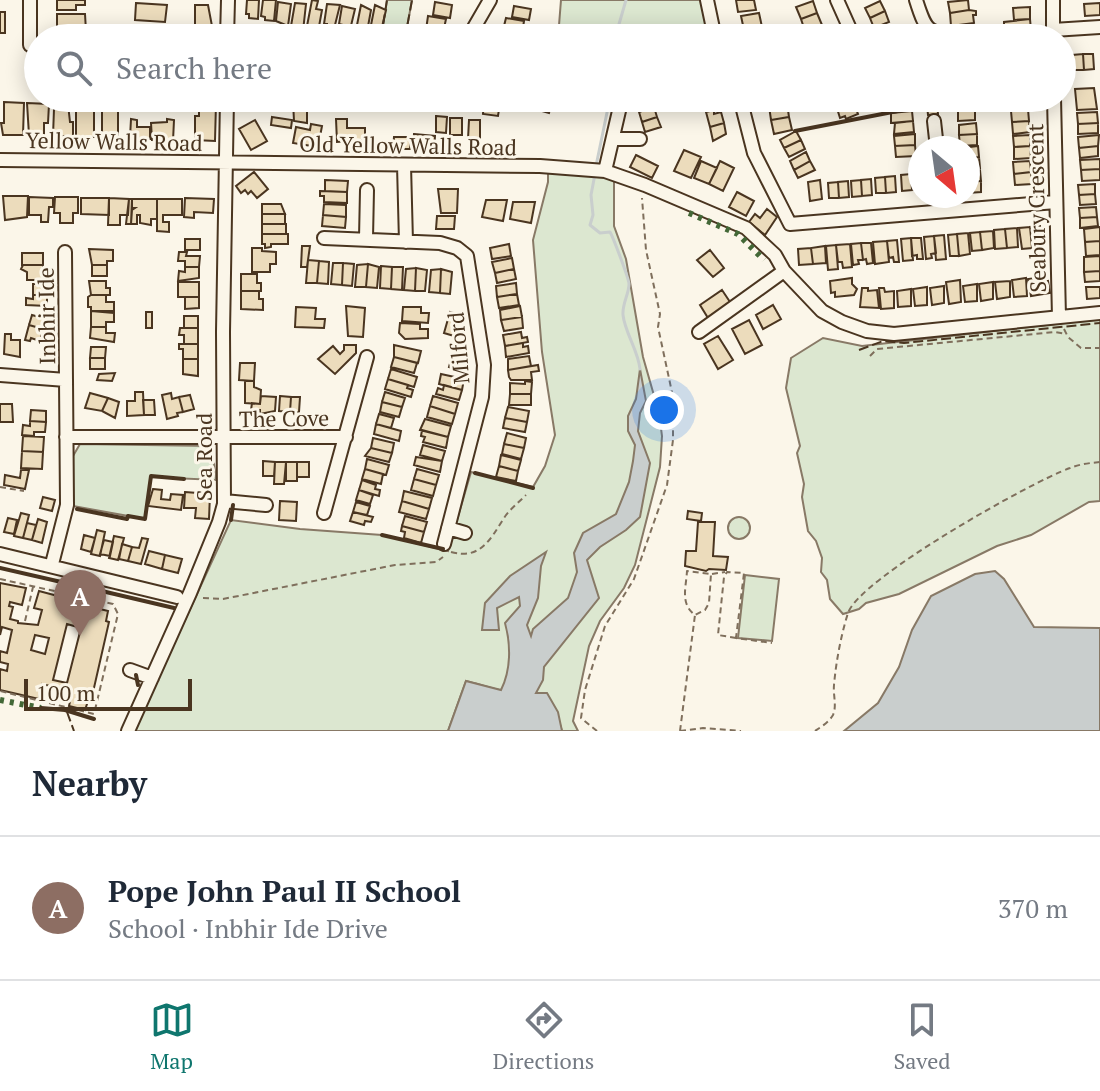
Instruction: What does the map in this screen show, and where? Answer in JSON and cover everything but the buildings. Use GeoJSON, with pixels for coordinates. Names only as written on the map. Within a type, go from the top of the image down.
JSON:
{"type":"FeatureCollection","features":[{"type":"Feature","properties":{"kind":"street"},"geometry":{"type":"LineString","coordinates":[[30,0],[30,24]]}},
{"type":"Feature","properties":{"kind":"street"},"geometry":{"type":"LineString","coordinates":[[227,24],[228,0]]}},
{"type":"Feature","properties":{"kind":"street"},"geometry":{"type":"LineString","coordinates":[[476,24],[490,0]]}},
{"type":"Feature","properties":{"kind":"street"},"geometry":{"type":"LineString","coordinates":[[707,0],[712,24]]}},
{"type":"Feature","properties":{"kind":"street"},"geometry":{"type":"LineString","coordinates":[[837,0],[848,24]]}},
{"type":"Feature","properties":{"kind":"street"},"geometry":{"type":"LineString","coordinates":[[916,0],[924,24]]}},
{"type":"Feature","properties":{"kind":"street"},"geometry":{"type":"LineString","coordinates":[[1053,0],[1053,24]]}},
{"type":"Feature","properties":{"kind":"street"},"geometry":{"type":"LineString","coordinates":[[1076,31],[1100,27]]}},
{"type":"Feature","properties":{"kind":"street","name":"Sea Road"},"geometry":{"type":"LineString","coordinates":[[128,731],[184,595],[219,522],[224,501],[227,112]]}},
{"type":"Feature","properties":{"kind":"street"},"geometry":{"type":"LineString","coordinates":[[619,112],[604,171],[746,228],[775,255],[784,271],[822,311],[842,322],[867,331],[894,334],[1100,313]]}},
{"type":"Feature","properties":{"kind":"street"},"geometry":{"type":"LineString","coordinates":[[744,112],[754,153],[790,224],[1056,202]]}},
{"type":"Feature","properties":{"kind":"street","name":"Seabury Crescent"},"geometry":{"type":"LineString","coordinates":[[1054,112],[1059,317]]}},
{"type":"Feature","properties":{"kind":"street"},"geometry":{"type":"LineString","coordinates":[[934,121],[936,136]]}},
{"type":"Feature","properties":{"kind":"street"},"geometry":{"type":"LineString","coordinates":[[613,139],[640,139]]}},
{"type":"Feature","properties":{"kind":"street","name":"Yellow Walls Road"},"geometry":{"type":"LineString","coordinates":[[0,160],[228,163]]}},
{"type":"Feature","properties":{"kind":"street","name":"Old Yellow Walls Road"},"geometry":{"type":"LineString","coordinates":[[228,163],[548,166],[604,171]]}},
{"type":"Feature","properties":{"kind":"street"},"geometry":{"type":"LineString","coordinates":[[404,165],[406,242]]}},
{"type":"Feature","properties":{"kind":"street"},"geometry":{"type":"LineString","coordinates":[[366,238],[367,190]]}},
{"type":"Feature","properties":{"kind":"street","name":"Milford"},"geometry":{"type":"LineString","coordinates":[[324,238],[440,243],[457,248],[467,256],[484,365],[482,397],[444,544]]}},
{"type":"Feature","properties":{"kind":"street","name":"Inbhir Ide"},"geometry":{"type":"LineString","coordinates":[[52,564],[67,505],[65,252]]}},
{"type":"Feature","properties":{"kind":"street"},"geometry":{"type":"LineString","coordinates":[[699,332],[784,271]]}},
{"type":"Feature","properties":{"kind":"street","name":"The Cove"},"geometry":{"type":"LineString","coordinates":[[324,513],[367,357]]}},
{"type":"Feature","properties":{"kind":"street","name":"Inbhir Ide"},"geometry":{"type":"LineString","coordinates":[[0,375],[66,380]]}},
{"type":"Feature","properties":{"kind":"street"},"geometry":{"type":"LineString","coordinates":[[66,437],[223,438]]}},
{"type":"Feature","properties":{"kind":"street","name":"The Cove"},"geometry":{"type":"LineString","coordinates":[[223,438],[346,437]]}},
{"type":"Feature","properties":{"kind":"street"},"geometry":{"type":"LineString","coordinates":[[224,501],[266,505]]}},
{"type":"Feature","properties":{"kind":"street"},"geometry":{"type":"LineString","coordinates":[[448,528],[465,533]]}},
{"type":"Feature","properties":{"kind":"street"},"geometry":{"type":"LineString","coordinates":[[0,554],[184,595]]}},
{"type":"Feature","properties":{"kind":"street"},"geometry":{"type":"LineString","coordinates":[[130,670],[152,678]]}},
{"type":"Feature","properties":{"kind":"path"},"geometry":{"type":"LineString","coordinates":[[597,731],[581,718],[585,690],[605,626],[634,579],[667,485],[673,440],[673,397],[658,327],[660,314],[643,227],[642,192],[645,185]]}},
{"type":"Feature","properties":{"kind":"path"},"geometry":{"type":"LineString","coordinates":[[1059,317],[1066,334],[1081,348],[1100,348]]}},
{"type":"Feature","properties":{"kind":"path"},"geometry":{"type":"LineString","coordinates":[[870,356],[877,349],[1055,332],[1066,334]]}},
{"type":"Feature","properties":{"kind":"path"},"geometry":{"type":"LineString","coordinates":[[815,731],[832,717],[835,708],[834,687],[840,649],[848,614],[858,597],[910,557],[1004,501],[1063,471],[1100,462]]}},
{"type":"Feature","properties":{"kind":"path"},"geometry":{"type":"LineString","coordinates":[[0,487],[24,491]]}},
{"type":"Feature","properties":{"kind":"path"},"geometry":{"type":"LineString","coordinates":[[184,595],[223,599],[395,565],[436,562],[446,551],[460,555],[475,553],[484,547],[505,516],[526,495]]}},
{"type":"Feature","properties":{"kind":"path"},"geometry":{"type":"LineString","coordinates":[[695,615],[686,609],[687,571],[744,573],[736,638]]}},
{"type":"Feature","properties":{"kind":"path"},"geometry":{"type":"LineString","coordinates":[[727,572],[718,635],[772,643]]}},
{"type":"Feature","properties":{"kind":"path"},"geometry":{"type":"LineString","coordinates":[[695,615],[705,610],[709,603],[711,574]]}},
{"type":"Feature","properties":{"kind":"path"},"geometry":{"type":"LineString","coordinates":[[0,579],[113,604],[118,614],[94,714],[0,691]]}},
{"type":"Feature","properties":{"kind":"path"},"geometry":{"type":"LineString","coordinates":[[25,621],[33,586]]}},
{"type":"Feature","properties":{"kind":"path"},"geometry":{"type":"LineString","coordinates":[[695,615],[680,731],[703,728],[741,731]]}},
{"type":"Feature","properties":{"kind":"green space"},"geometry":{"type":"Polygon","coordinates":[[[387,0],[412,0],[408,24],[383,24],[387,0]]]}},
{"type":"Feature","properties":{"kind":"green space"},"geometry":{"type":"Polygon","coordinates":[[[561,0],[702,0],[706,24],[559,24],[561,0]]]}},
{"type":"Feature","properties":{"kind":"green space"},"geometry":{"type":"Polygon","coordinates":[[[548,166],[614,174],[614,226],[626,259],[643,357],[659,413],[662,436],[660,467],[635,565],[624,588],[600,621],[589,646],[573,721],[578,731],[562,731],[554,711],[542,699],[466,681],[448,731],[134,731],[231,520],[382,535],[448,551],[471,472],[533,487],[545,466],[555,435],[542,352],[533,240],[548,182],[548,166]]]}},
{"type":"Feature","properties":{"kind":"green space"},"geometry":{"type":"Polygon","coordinates":[[[1100,319],[1100,501],[1089,502],[1031,535],[997,546],[899,594],[866,603],[843,614],[830,599],[827,580],[821,572],[822,558],[816,541],[808,531],[802,497],[804,484],[797,453],[800,446],[786,388],[791,358],[823,338],[862,346],[1100,319]]]}},
{"type":"Feature","properties":{"kind":"green space"},"geometry":{"type":"Polygon","coordinates":[[[80,444],[212,446],[216,480],[151,477],[145,519],[73,506],[73,456],[80,444]]]}},
{"type":"Feature","properties":{"kind":"green space"},"geometry":{"type":"Polygon","coordinates":[[[739,517],[747,520],[750,528],[747,536],[739,539],[731,536],[728,528],[731,520],[739,517]]]}},
{"type":"Feature","properties":{"kind":"green space"},"geometry":{"type":"Polygon","coordinates":[[[745,575],[779,579],[772,641],[738,638],[745,575]]]}},
{"type":"Feature","properties":{"kind":"shaded area"},"geometry":{"type":"Polygon","coordinates":[[[640,369],[646,401],[640,413],[638,431],[650,463],[640,517],[587,560],[599,598],[544,667],[543,680],[536,693],[547,693],[558,712],[562,731],[448,731],[466,681],[501,690],[507,674],[509,649],[505,623],[520,606],[519,597],[497,608],[499,630],[482,630],[485,603],[510,576],[546,552],[541,566],[538,598],[527,625],[531,636],[533,629],[568,598],[577,572],[574,553],[583,533],[616,514],[629,482],[633,461],[635,445],[628,431],[628,416],[636,399],[640,369]]]}},
{"type":"Feature","properties":{"kind":"shaded area"},"geometry":{"type":"Polygon","coordinates":[[[995,571],[1004,579],[1034,627],[1100,628],[1100,731],[844,731],[878,703],[899,667],[912,630],[931,596],[975,574],[995,571]]]}},
{"type":"Feature","properties":{"kind":"waterway"},"geometry":{"type":"LineString","coordinates":[[619,24],[626,0]]}},
{"type":"Feature","properties":{"kind":"waterway"},"geometry":{"type":"LineString","coordinates":[[596,166],[607,112]]}},
{"type":"Feature","properties":{"kind":"waterway"},"geometry":{"type":"LineString","coordinates":[[595,174],[590,225],[600,233],[610,232],[624,267],[629,284],[623,315],[640,369]]}},
{"type":"Feature","properties":{"kind":"hedge"},"geometry":{"type":"LineString","coordinates":[[689,213],[738,234],[764,260]]}},
{"type":"Feature","properties":{"kind":"hedge"},"geometry":{"type":"LineString","coordinates":[[0,700],[41,708]]}},
{"type":"Feature","properties":{"kind":"fence"},"geometry":{"type":"LineString","coordinates":[[383,24],[387,0]]}},
{"type":"Feature","properties":{"kind":"fence"},"geometry":{"type":"LineString","coordinates":[[408,24],[412,0]]}},
{"type":"Feature","properties":{"kind":"fence"},"geometry":{"type":"LineString","coordinates":[[859,350],[883,341],[904,343],[1100,323]]}},
{"type":"Feature","properties":{"kind":"fence"},"geometry":{"type":"LineString","coordinates":[[67,712],[74,731]]}},
{"type":"Feature","properties":{"kind":"wall"},"geometry":{"type":"LineString","coordinates":[[795,131],[892,112]]}},
{"type":"Feature","properties":{"kind":"wall"},"geometry":{"type":"LineString","coordinates":[[475,473],[533,488]]}},
{"type":"Feature","properties":{"kind":"wall"},"geometry":{"type":"LineString","coordinates":[[77,509],[127,519],[128,516],[145,519],[151,476],[184,479]]}},
{"type":"Feature","properties":{"kind":"wall"},"geometry":{"type":"LineString","coordinates":[[231,520],[233,505]]}},
{"type":"Feature","properties":{"kind":"wall"},"geometry":{"type":"LineString","coordinates":[[382,535],[443,549]]}},
{"type":"Feature","properties":{"kind":"wall"},"geometry":{"type":"LineString","coordinates":[[0,568],[70,584],[74,590]]}},
{"type":"Feature","properties":{"kind":"wall"},"geometry":{"type":"LineString","coordinates":[[83,592],[89,588],[174,608]]}},
{"type":"Feature","properties":{"kind":"wall"},"geometry":{"type":"LineString","coordinates":[[136,675],[138,685]]}},
{"type":"Feature","properties":{"kind":"wall"},"geometry":{"type":"LineString","coordinates":[[41,708],[65,710],[94,719]]}},
{"type":"Feature","properties":{"kind":"place","name":"Pope John Paul II School"},"geometry":{"type":"Point","coordinates":[80,636]}}]}
